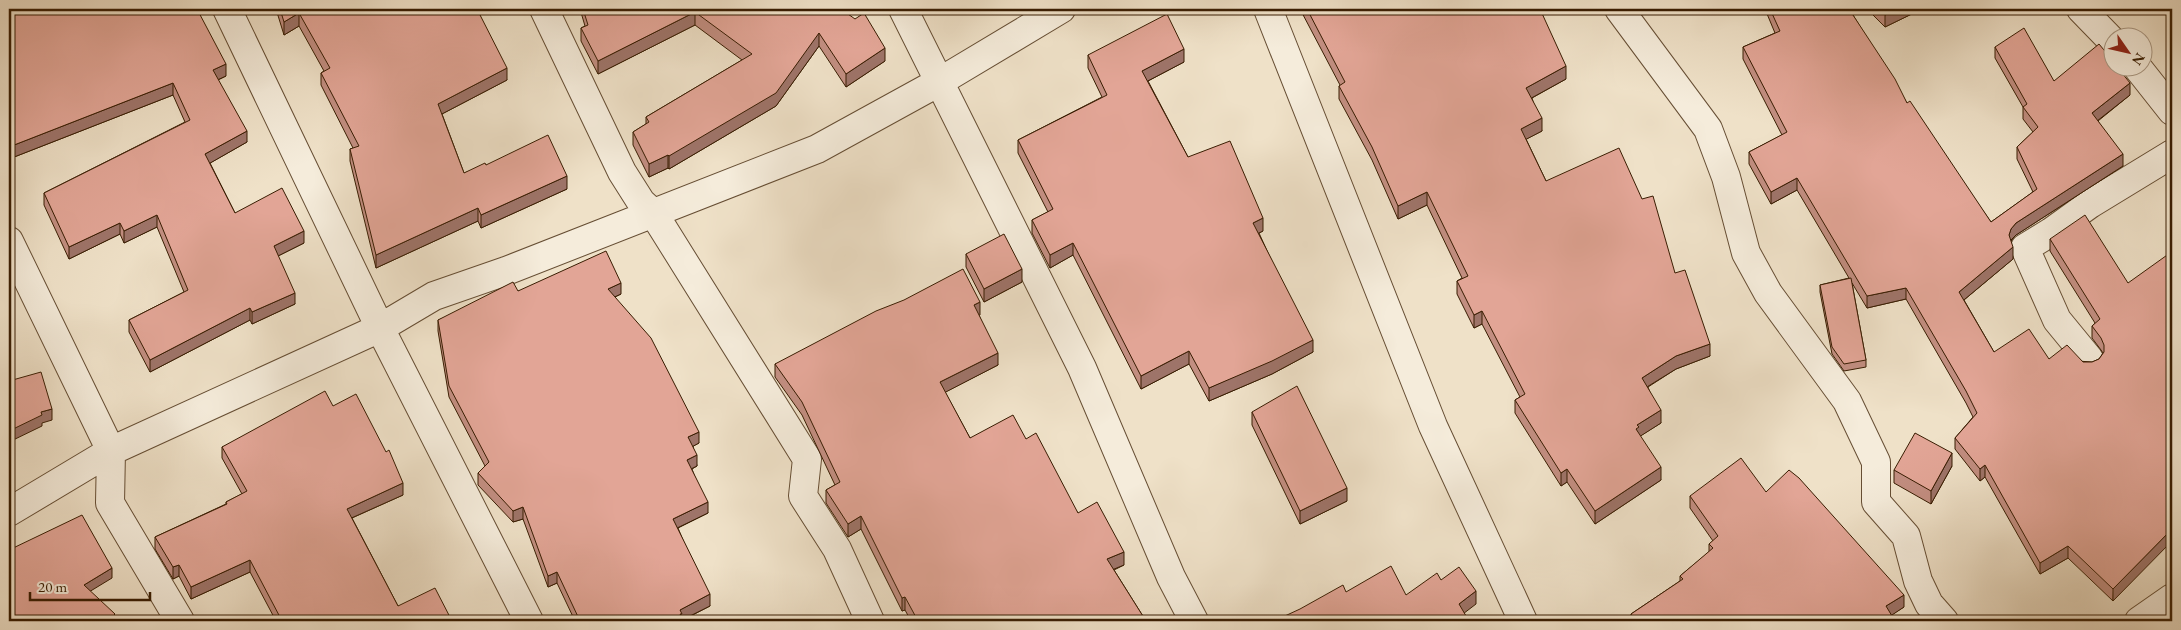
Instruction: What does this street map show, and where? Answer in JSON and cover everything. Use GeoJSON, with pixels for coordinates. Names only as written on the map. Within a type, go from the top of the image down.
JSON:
{"type":"FeatureCollection","features":[{"type":"Feature","properties":{"kind":"street"},"geometry":{"type":"LineString","coordinates":[[227,9],[380,328],[529,621]]}},
{"type":"Feature","properties":{"kind":"street"},"geometry":{"type":"LineString","coordinates":[[544,9],[622,172],[641,202],[654,214],[807,458],[803,496],[837,550],[870,621]]}},
{"type":"Feature","properties":{"kind":"street"},"geometry":{"type":"LineString","coordinates":[[903,9],[1082,368],[1171,577],[1194,621]]}},
{"type":"Feature","properties":{"kind":"street"},"geometry":{"type":"LineString","coordinates":[[9,512],[111,451],[380,328],[434,296],[506,271],[817,149],[939,82],[1061,9]]}},
{"type":"Feature","properties":{"kind":"street"},"geometry":{"type":"LineString","coordinates":[[1268,9],[1433,426],[1523,621]]}},
{"type":"Feature","properties":{"kind":"street"},"geometry":{"type":"LineString","coordinates":[[1620,9],[1708,129],[1726,177],[1746,253],[1768,293],[1847,401],[1876,462],[1876,502],[1906,536],[1918,581],[1929,604],[1944,621]]}},
{"type":"Feature","properties":{"kind":"street"},"geometry":{"type":"LineString","coordinates":[[2081,9],[2104,33]]}},
{"type":"Feature","properties":{"kind":"street"},"geometry":{"type":"LineString","coordinates":[[2146,78],[2172,111]]}},
{"type":"Feature","properties":{"kind":"street"},"geometry":{"type":"LineString","coordinates":[[2089,358],[2057,320],[2025,248],[2090,204],[2172,154]]}},
{"type":"Feature","properties":{"kind":"street"},"geometry":{"type":"LineString","coordinates":[[9,241],[111,451],[110,503],[180,621]]}},
{"type":"Feature","properties":{"kind":"street"},"geometry":{"type":"LineString","coordinates":[[2139,621],[2172,598]]}},
{"type":"Feature","properties":{"kind":"building"},"geometry":{"type":"Polygon","coordinates":[[[9,9],[197,9],[226,64],[213,70],[247,131],[205,154],[235,213],[282,188],[304,231],[274,246],[295,293],[252,312],[250,308],[150,360],[129,320],[188,290],[157,215],[124,231],[120,223],[69,247],[44,193],[190,120],[173,83],[9,147],[9,9]]]}},
{"type":"Feature","properties":{"kind":"building"},"geometry":{"type":"Polygon","coordinates":[[[280,9],[477,9],[507,68],[438,104],[464,173],[485,163],[486,165],[548,135],[567,176],[481,215],[478,208],[376,255],[350,149],[359,146],[321,73],[330,68],[299,13],[284,22],[280,9]]]}},
{"type":"Feature","properties":{"kind":"building"},"geometry":{"type":"Polygon","coordinates":[[[583,9],[841,9],[855,19],[864,13],[885,48],[846,74],[819,33],[776,93],[669,156],[649,164],[633,132],[649,122],[646,117],[752,54],[695,12],[598,61],[581,28],[588,25],[583,9]]]}},
{"type":"Feature","properties":{"kind":"building"},"geometry":{"type":"Polygon","coordinates":[[[1307,9],[1487,9],[1488,11],[1493,9],[1540,9],[1566,66],[1526,88],[1542,118],[1521,129],[1546,181],[1619,148],[1642,199],[1653,196],[1675,273],[1685,270],[1710,344],[1676,356],[1642,378],[1661,410],[1637,425],[1639,427],[1636,429],[1661,467],[1595,511],[1567,469],[1561,473],[1515,400],[1525,394],[1482,311],[1474,315],[1457,281],[1468,276],[1427,192],[1398,206],[1372,147],[1339,86],[1345,82],[1307,9]]]}},
{"type":"Feature","properties":{"kind":"building"},"geometry":{"type":"Polygon","coordinates":[[[1770,9],[1849,9],[1895,79],[1907,103],[1910,101],[1991,222],[2037,189],[2017,147],[2038,127],[2023,107],[2027,104],[1995,47],[2024,28],[2054,81],[2099,44],[2104,50],[2104,78],[2126,78],[2130,83],[2092,113],[2123,154],[2016,223],[2009,235],[2013,247],[1959,292],[1994,352],[2029,329],[2049,359],[2067,345],[2083,362],[2092,362],[2099,359],[2104,352],[2101,338],[2092,326],[2100,319],[2050,239],[2085,215],[2128,283],[2170,253],[2172,256],[2172,529],[2113,589],[2068,546],[2040,563],[1985,465],[1980,469],[1955,438],[1977,413],[1906,288],[1867,296],[1797,178],[1771,192],[1749,152],[1787,132],[1743,47],[1780,31],[1770,9]]]}},
{"type":"Feature","properties":{"kind":"building"},"geometry":{"type":"Polygon","coordinates":[[[1879,9],[1897,9],[1885,15],[1879,9]]]}},
{"type":"Feature","properties":{"kind":"building"},"geometry":{"type":"Polygon","coordinates":[[[1167,14],[1184,49],[1142,71],[1188,157],[1230,141],[1263,218],[1253,223],[1313,340],[1272,361],[1209,388],[1189,351],[1141,376],[1073,243],[1050,255],[1032,220],[1053,209],[1018,140],[1107,95],[1088,55],[1167,14]]]}},
{"type":"Feature","properties":{"kind":"building"},"geometry":{"type":"Polygon","coordinates":[[[2172,15],[2172,28],[2167,19],[2172,15]]]}},
{"type":"Feature","properties":{"kind":"building"},"geometry":{"type":"Polygon","coordinates":[[[1004,234],[1022,269],[984,289],[966,254],[1004,234]]]}},
{"type":"Feature","properties":{"kind":"building"},"geometry":{"type":"Polygon","coordinates":[[[606,251],[621,283],[608,289],[651,338],[699,432],[688,437],[697,455],[687,460],[708,502],[673,519],[710,594],[680,610],[684,621],[580,621],[557,572],[548,576],[523,507],[513,511],[478,473],[489,462],[449,386],[438,320],[513,282],[518,291],[606,251]]]}},
{"type":"Feature","properties":{"kind":"building"},"geometry":{"type":"Polygon","coordinates":[[[963,269],[980,302],[974,305],[998,353],[940,382],[970,438],[1013,415],[1026,439],[1036,433],[1078,513],[1097,502],[1124,552],[1107,559],[1146,621],[918,621],[905,597],[902,598],[861,516],[848,524],[826,490],[840,482],[802,402],[775,364],[876,311],[904,300],[963,269]]]}},
{"type":"Feature","properties":{"kind":"building"},"geometry":{"type":"Polygon","coordinates":[[[1851,278],[1866,360],[1844,364],[1832,347],[1820,285],[1851,278]]]}},
{"type":"Feature","properties":{"kind":"building"},"geometry":{"type":"Polygon","coordinates":[[[41,372],[52,409],[41,412],[42,415],[9,431],[9,381],[41,372]]]}},
{"type":"Feature","properties":{"kind":"building"},"geometry":{"type":"Polygon","coordinates":[[[1297,386],[1347,488],[1300,511],[1252,412],[1297,386]]]}},
{"type":"Feature","properties":{"kind":"building"},"geometry":{"type":"Polygon","coordinates":[[[325,391],[333,406],[356,394],[386,452],[389,450],[403,483],[347,509],[398,606],[435,588],[452,621],[275,621],[281,619],[250,560],[191,587],[179,565],[173,567],[155,537],[227,504],[226,502],[247,491],[222,447],[325,391]]]}},
{"type":"Feature","properties":{"kind":"building"},"geometry":{"type":"Polygon","coordinates":[[[1915,433],[1952,453],[1931,491],[1894,470],[1915,433]]]}},
{"type":"Feature","properties":{"kind":"building"},"geometry":{"type":"Polygon","coordinates":[[[1741,458],[1766,492],[1789,470],[1799,478],[1904,595],[1886,606],[1895,621],[1635,621],[1631,614],[1683,579],[1680,576],[1713,548],[1709,544],[1718,536],[1690,496],[1741,458]]]}},
{"type":"Feature","properties":{"kind":"building"},"geometry":{"type":"Polygon","coordinates":[[[82,515],[112,568],[84,585],[115,614],[112,617],[115,621],[9,621],[9,550],[82,515]]]}},
{"type":"Feature","properties":{"kind":"building"},"geometry":{"type":"Polygon","coordinates":[[[1391,566],[1406,595],[1437,573],[1441,580],[1459,567],[1476,591],[1459,604],[1469,621],[1274,621],[1343,585],[1346,592],[1391,566]]]}}]}
